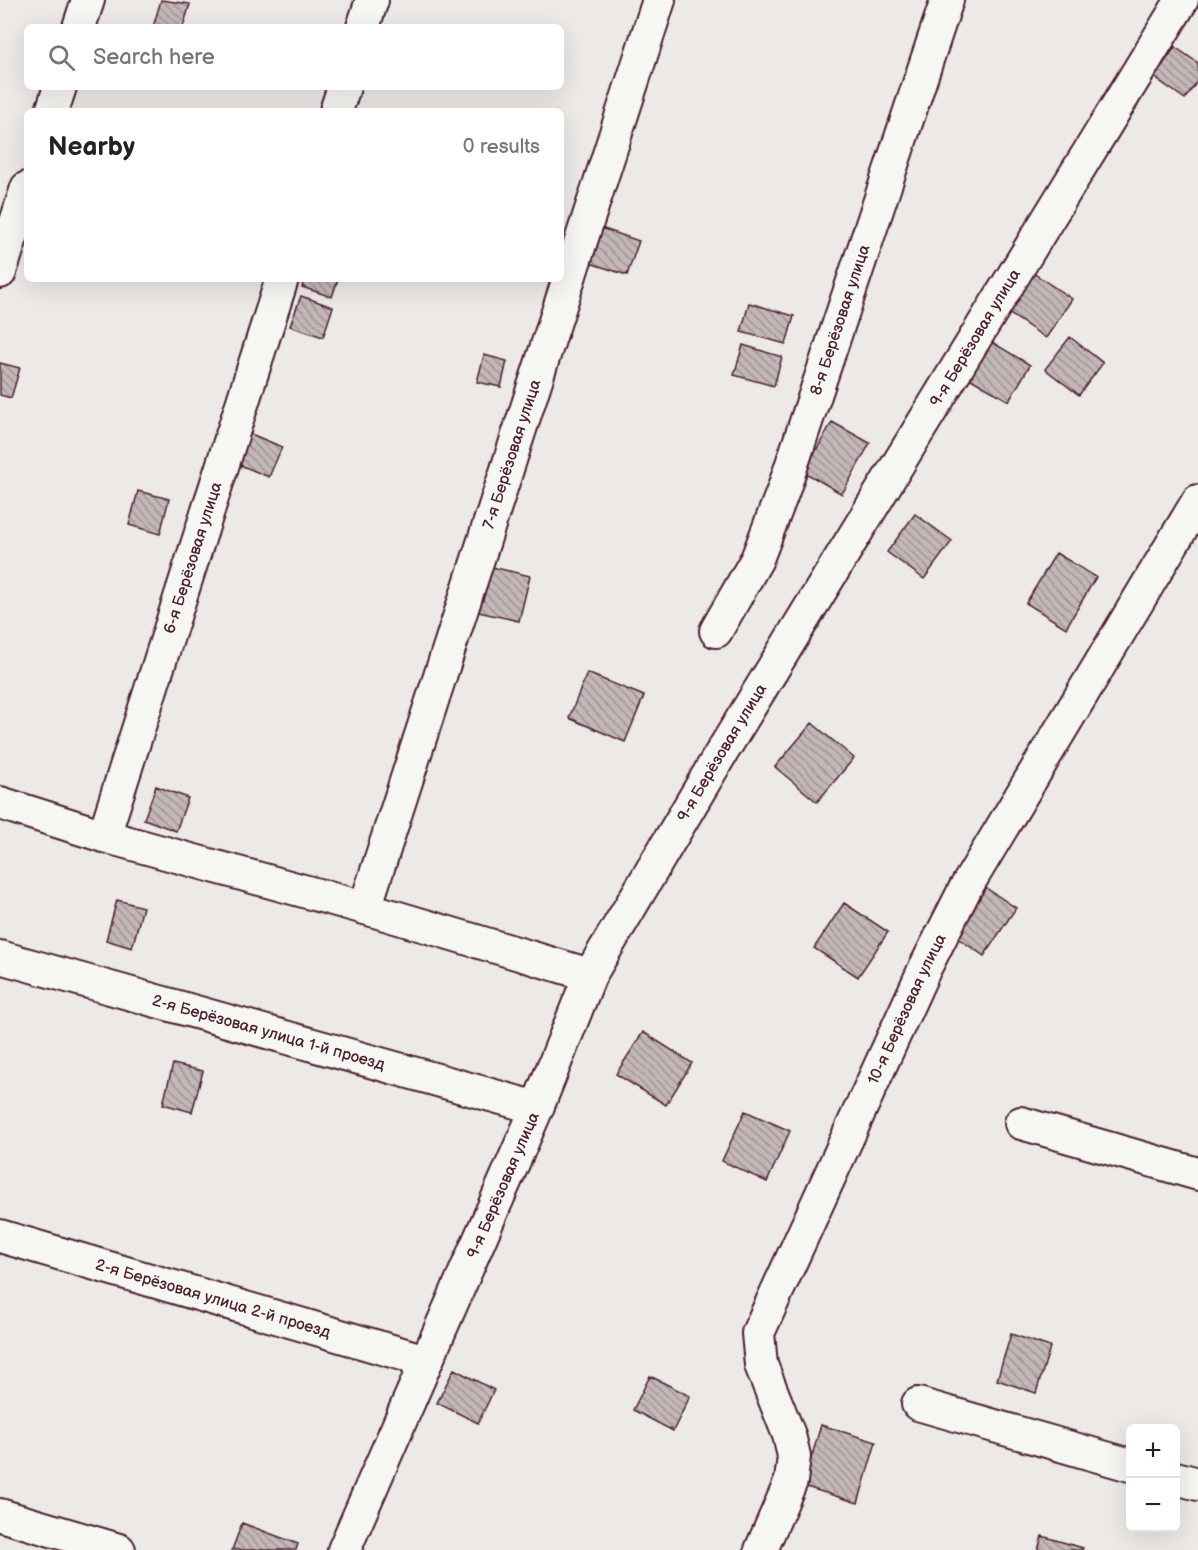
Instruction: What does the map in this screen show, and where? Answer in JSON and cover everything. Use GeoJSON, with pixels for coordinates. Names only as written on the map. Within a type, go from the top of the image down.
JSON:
{"type":"FeatureCollection","features":[{"type":"Feature","properties":{"kind":"street"},"geometry":{"type":"LineString","coordinates":[[80,24],[88,0]]}},
{"type":"Feature","properties":{"kind":"street"},"geometry":{"type":"LineString","coordinates":[[364,24],[372,0]]}},
{"type":"Feature","properties":{"kind":"street","name":"7-я Берёзовая улица"},"geometry":{"type":"LineString","coordinates":[[366,908],[658,0]]}},
{"type":"Feature","properties":{"kind":"street","name":"8-я Берёзовая улица"},"geometry":{"type":"LineString","coordinates":[[716,631],[757,559],[783,491],[947,0]]}},
{"type":"Feature","properties":{"kind":"street","name":"9-я Берёзовая улица"},"geometry":{"type":"LineString","coordinates":[[344,1550],[537,1108],[590,975],[723,750],[1182,0]]}},
{"type":"Feature","properties":{"kind":"street"},"geometry":{"type":"LineString","coordinates":[[53,108],[59,90]]}},
{"type":"Feature","properties":{"kind":"street"},"geometry":{"type":"LineString","coordinates":[[337,108],[343,90]]}},
{"type":"Feature","properties":{"kind":"street"},"geometry":{"type":"LineString","coordinates":[[0,272],[24,197]]}},
{"type":"Feature","properties":{"kind":"street","name":"6-я Берёзовая улица"},"geometry":{"type":"LineString","coordinates":[[104,836],[281,282]]}},
{"type":"Feature","properties":{"kind":"street","name":"10-я Берёзовая улица"},"geometry":{"type":"LineString","coordinates":[[760,1550],[791,1481],[794,1456],[789,1435],[761,1365],[759,1333],[920,979],[965,889],[1198,501]]}},
{"type":"Feature","properties":{"kind":"street"},"geometry":{"type":"LineString","coordinates":[[0,803],[104,836],[366,908],[590,975]]}},
{"type":"Feature","properties":{"kind":"street","name":"2-я Берёзовая улица 1-й проезд"},"geometry":{"type":"LineString","coordinates":[[0,957],[537,1108]]}},
{"type":"Feature","properties":{"kind":"street"},"geometry":{"type":"LineString","coordinates":[[1021,1123],[1198,1174]]}},
{"type":"Feature","properties":{"kind":"street","name":"2-я Берёзовая улица 2-й проезд"},"geometry":{"type":"LineString","coordinates":[[0,1236],[426,1361]]}},
{"type":"Feature","properties":{"kind":"street"},"geometry":{"type":"LineString","coordinates":[[918,1404],[1126,1464]]}},
{"type":"Feature","properties":{"kind":"street"},"geometry":{"type":"LineString","coordinates":[[1180,1479],[1198,1484]]}},
{"type":"Feature","properties":{"kind":"street"},"geometry":{"type":"LineString","coordinates":[[0,1515],[119,1550]]}},
{"type":"Feature","properties":{"kind":"building"},"geometry":{"type":"Polygon","coordinates":[[[161,0],[190,4],[184,24],[154,24],[161,0]]]}},
{"type":"Feature","properties":{"kind":"building"},"geometry":{"type":"Polygon","coordinates":[[[1175,47],[1198,63],[1198,80],[1185,99],[1154,77],[1175,47]]]}},
{"type":"Feature","properties":{"kind":"building"},"geometry":{"type":"Polygon","coordinates":[[[598,227],[639,241],[627,275],[587,262],[598,227]]]}},
{"type":"Feature","properties":{"kind":"building"},"geometry":{"type":"Polygon","coordinates":[[[1033,273],[1072,299],[1046,338],[1007,312],[1033,273]]]}},
{"type":"Feature","properties":{"kind":"building"},"geometry":{"type":"Polygon","coordinates":[[[303,282],[337,282],[332,297],[302,287],[303,282]]]}},
{"type":"Feature","properties":{"kind":"building"},"geometry":{"type":"Polygon","coordinates":[[[301,296],[333,307],[323,337],[290,326],[301,296]]]}},
{"type":"Feature","properties":{"kind":"building"},"geometry":{"type":"Polygon","coordinates":[[[749,303],[794,316],[786,344],[741,332],[749,303]]]}},
{"type":"Feature","properties":{"kind":"building"},"geometry":{"type":"Polygon","coordinates":[[[1070,337],[1103,363],[1079,395],[1045,369],[1070,337]]]}},
{"type":"Feature","properties":{"kind":"building"},"geometry":{"type":"Polygon","coordinates":[[[990,341],[1030,365],[1009,401],[969,378],[990,341]]]}},
{"type":"Feature","properties":{"kind":"building"},"geometry":{"type":"Polygon","coordinates":[[[743,345],[782,357],[774,386],[734,375],[743,345]]]}},
{"type":"Feature","properties":{"kind":"building"},"geometry":{"type":"Polygon","coordinates":[[[484,355],[507,361],[501,387],[477,382],[484,355]]]}},
{"type":"Feature","properties":{"kind":"building"},"geometry":{"type":"Polygon","coordinates":[[[0,363],[20,368],[11,398],[0,395],[0,363]]]}},
{"type":"Feature","properties":{"kind":"building"},"geometry":{"type":"Polygon","coordinates":[[[832,422],[870,443],[842,494],[804,472],[832,422]]]}},
{"type":"Feature","properties":{"kind":"building"},"geometry":{"type":"Polygon","coordinates":[[[246,432],[282,447],[269,477],[233,462],[246,432]]]}},
{"type":"Feature","properties":{"kind":"building"},"geometry":{"type":"Polygon","coordinates":[[[138,491],[169,499],[160,534],[129,525],[138,491]]]}},
{"type":"Feature","properties":{"kind":"building"},"geometry":{"type":"Polygon","coordinates":[[[915,514],[952,541],[924,579],[887,552],[915,514]]]}},
{"type":"Feature","properties":{"kind":"building"},"geometry":{"type":"Polygon","coordinates":[[[1056,553],[1096,577],[1066,628],[1026,603],[1056,553]]]}},
{"type":"Feature","properties":{"kind":"building"},"geometry":{"type":"Polygon","coordinates":[[[488,566],[530,576],[519,621],[478,612],[488,566]]]}},
{"type":"Feature","properties":{"kind":"building"},"geometry":{"type":"Polygon","coordinates":[[[587,673],[644,696],[625,742],[569,718],[587,673]]]}},
{"type":"Feature","properties":{"kind":"building"},"geometry":{"type":"Polygon","coordinates":[[[812,723],[854,758],[817,802],[775,767],[812,723]]]}},
{"type":"Feature","properties":{"kind":"building"},"geometry":{"type":"Polygon","coordinates":[[[156,786],[188,798],[176,831],[144,819],[156,786]]]}},
{"type":"Feature","properties":{"kind":"building"},"geometry":{"type":"Polygon","coordinates":[[[983,886],[1016,908],[984,956],[952,934],[983,886]]]}},
{"type":"Feature","properties":{"kind":"building"},"geometry":{"type":"Polygon","coordinates":[[[117,900],[143,907],[132,948],[106,940],[117,900]]]}},
{"type":"Feature","properties":{"kind":"building"},"geometry":{"type":"Polygon","coordinates":[[[844,903],[888,932],[858,977],[814,948],[844,903]]]}},
{"type":"Feature","properties":{"kind":"building"},"geometry":{"type":"Polygon","coordinates":[[[643,1032],[692,1063],[666,1105],[616,1074],[643,1032]]]}},
{"type":"Feature","properties":{"kind":"building"},"geometry":{"type":"Polygon","coordinates":[[[173,1064],[203,1071],[192,1112],[163,1104],[173,1064]]]}},
{"type":"Feature","properties":{"kind":"building"},"geometry":{"type":"Polygon","coordinates":[[[745,1111],[790,1131],[767,1182],[722,1161],[745,1111]]]}},
{"type":"Feature","properties":{"kind":"building"},"geometry":{"type":"Polygon","coordinates":[[[1011,1334],[1050,1347],[1036,1393],[997,1380],[1011,1334]]]}},
{"type":"Feature","properties":{"kind":"building"},"geometry":{"type":"Polygon","coordinates":[[[454,1369],[494,1390],[478,1423],[437,1403],[454,1369]]]}},
{"type":"Feature","properties":{"kind":"building"},"geometry":{"type":"Polygon","coordinates":[[[650,1376],[690,1396],[673,1431],[633,1410],[650,1376]]]}},
{"type":"Feature","properties":{"kind":"building"},"geometry":{"type":"Polygon","coordinates":[[[821,1425],[876,1442],[858,1503],[803,1486],[821,1425]]]}},
{"type":"Feature","properties":{"kind":"building"},"geometry":{"type":"Polygon","coordinates":[[[242,1523],[298,1544],[296,1550],[232,1550],[242,1523]]]}},
{"type":"Feature","properties":{"kind":"building"},"geometry":{"type":"Polygon","coordinates":[[[1042,1536],[1083,1548],[1082,1550],[1038,1550],[1042,1536]]]}}]}
